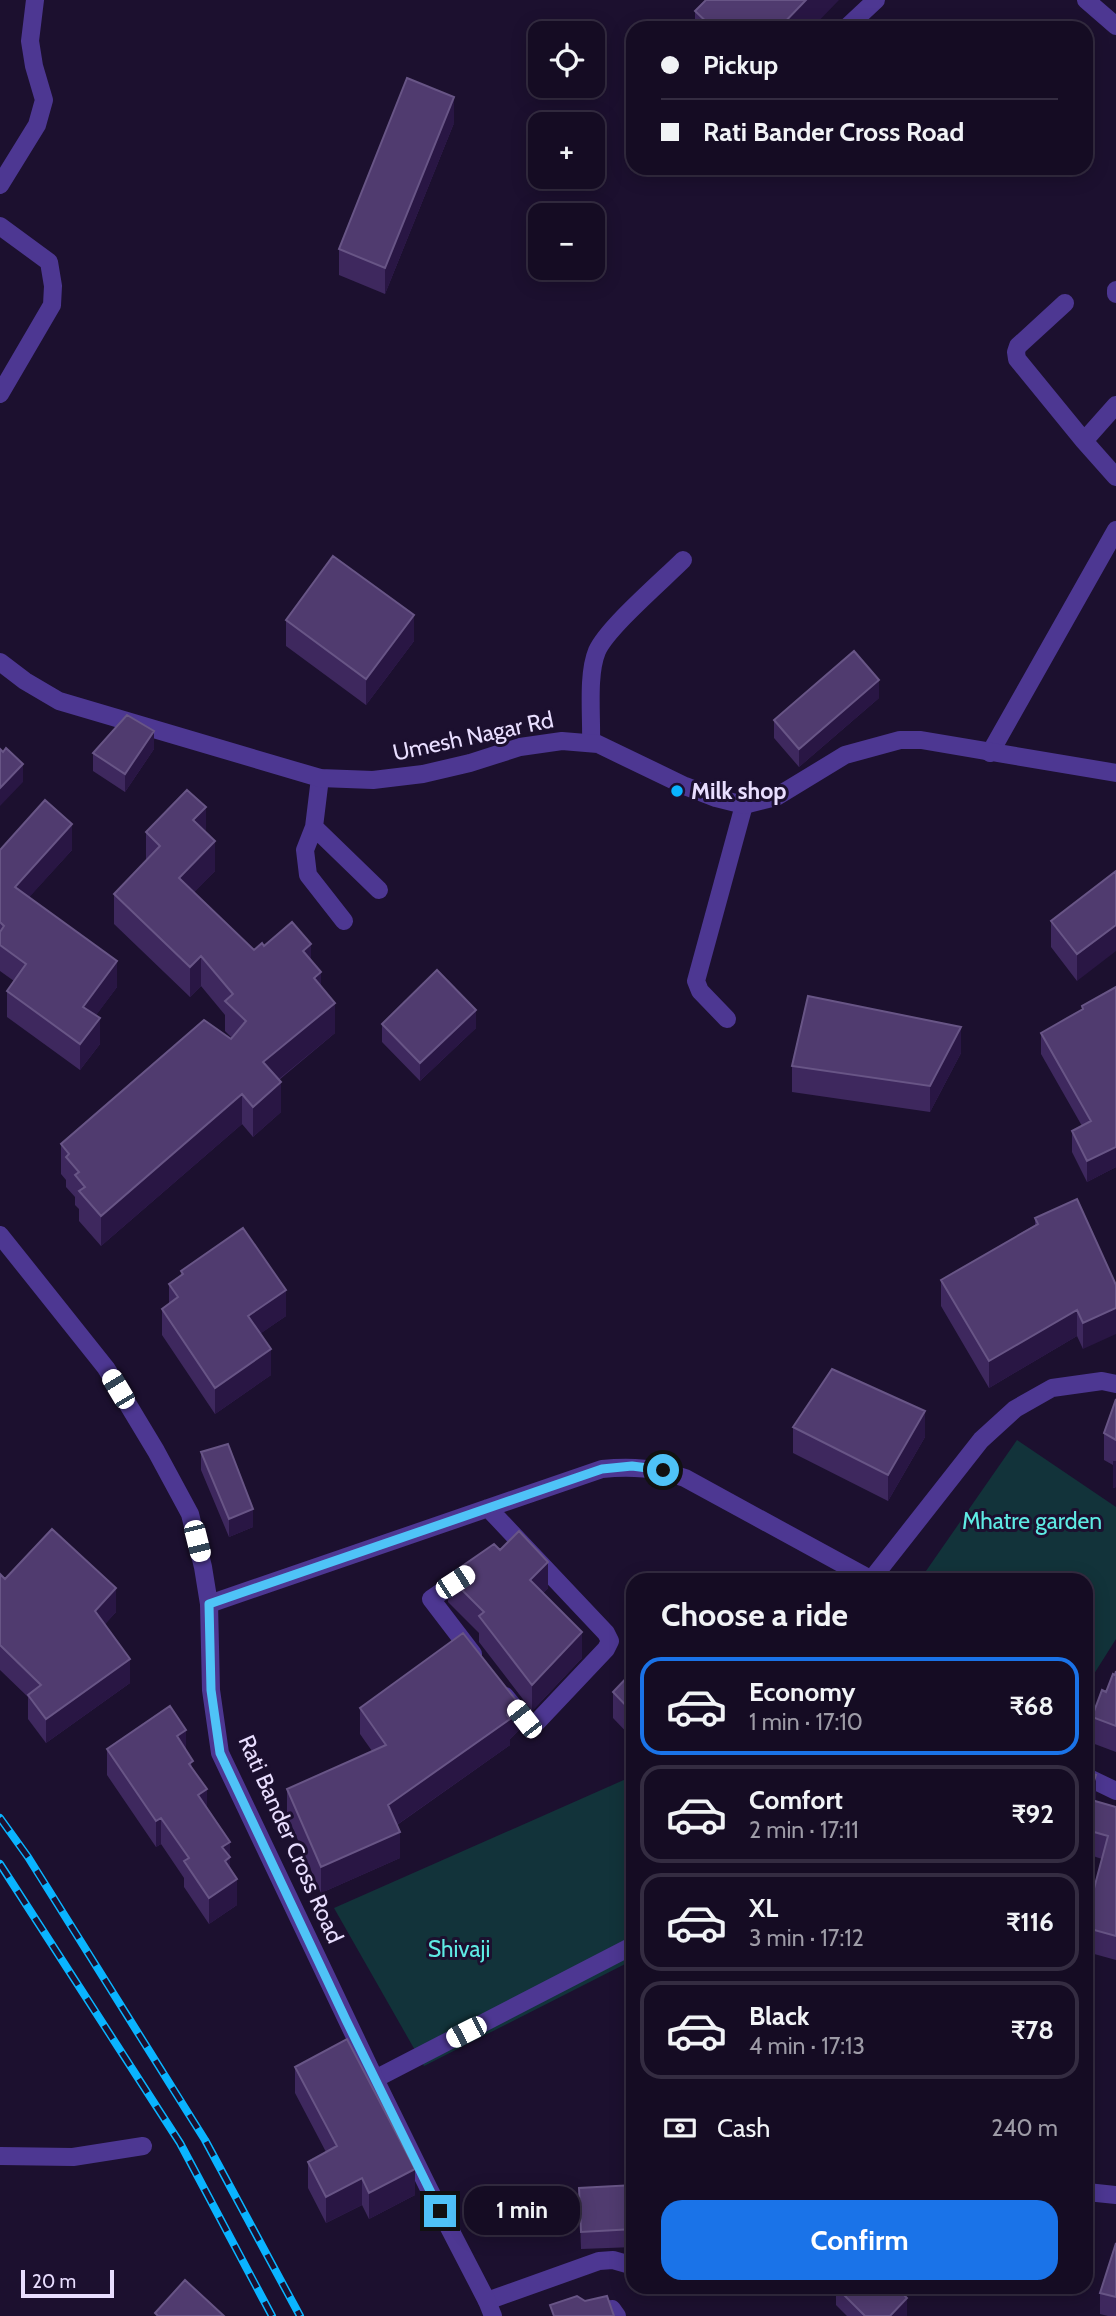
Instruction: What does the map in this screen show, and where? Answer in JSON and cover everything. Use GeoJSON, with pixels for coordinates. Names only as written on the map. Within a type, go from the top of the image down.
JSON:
{"type":"FeatureCollection","features":[{"type":"Feature","properties":{"kind":"street"},"geometry":{"type":"LineString","coordinates":[[0,185],[37,125],[44,100],[30,41],[35,0]]}},
{"type":"Feature","properties":{"kind":"street"},"geometry":{"type":"LineString","coordinates":[[854,21],[876,0]]}},
{"type":"Feature","properties":{"kind":"street"},"geometry":{"type":"LineString","coordinates":[[1086,0],[1116,26]]}},
{"type":"Feature","properties":{"kind":"street"},"geometry":{"type":"LineString","coordinates":[[0,226],[49,262],[53,286],[52,305],[0,394]]}},
{"type":"Feature","properties":{"kind":"street"},"geometry":{"type":"LineString","coordinates":[[1065,303],[1018,346],[1017,359],[1116,477]]}},
{"type":"Feature","properties":{"kind":"street"},"geometry":{"type":"LineString","coordinates":[[1084,441],[1116,405]]}},
{"type":"Feature","properties":{"kind":"street"},"geometry":{"type":"LineString","coordinates":[[990,753],[1116,530]]}},
{"type":"Feature","properties":{"kind":"street"},"geometry":{"type":"LineString","coordinates":[[591,743],[593,669],[598,650],[613,629],[683,560]]}},
{"type":"Feature","properties":{"kind":"street","name":"Umesh Nagar Rd"},"geometry":{"type":"LineString","coordinates":[[0,662],[59,701],[320,778],[373,780],[423,774],[520,747],[562,741],[598,744],[685,786],[744,806]]}},
{"type":"Feature","properties":{"kind":"street"},"geometry":{"type":"LineString","coordinates":[[727,1019],[699,991],[696,981],[744,806],[776,797],[845,755],[900,740],[921,740],[1116,773]]}},
{"type":"Feature","properties":{"kind":"street"},"geometry":{"type":"LineString","coordinates":[[320,778],[314,827],[305,850],[308,875],[344,921]]}},
{"type":"Feature","properties":{"kind":"street"},"geometry":{"type":"LineString","coordinates":[[314,827],[379,890]]}},
{"type":"Feature","properties":{"kind":"street","name":"Rati Bander Cross Road"},"geometry":{"type":"LineString","coordinates":[[0,1235],[106,1368],[190,1514],[209,1604],[211,1690],[220,1753],[375,2079],[490,2308]]}},
{"type":"Feature","properties":{"kind":"street"},"geometry":{"type":"LineString","coordinates":[[876,1573],[981,1440],[1015,1409],[1052,1388],[1102,1381],[1116,1384]]}},
{"type":"Feature","properties":{"kind":"street"},"geometry":{"type":"LineString","coordinates":[[209,1604],[602,1469],[632,1466],[663,1470],[685,1478],[857,1573]]}},
{"type":"Feature","properties":{"kind":"street"},"geometry":{"type":"LineString","coordinates":[[488,1508],[514,1544],[606,1633],[610,1641],[606,1649],[537,1722],[531,1724],[524,1719],[499,1687]]}},
{"type":"Feature","properties":{"kind":"street"},"geometry":{"type":"LineString","coordinates":[[476,1568],[431,1599],[431,1602],[482,1666]]}},
{"type":"Feature","properties":{"kind":"street"},"geometry":{"type":"LineString","coordinates":[[1093,1780],[1116,1791]]}},
{"type":"Feature","properties":{"kind":"street"},"geometry":{"type":"LineString","coordinates":[[375,2079],[626,1949]]}},
{"type":"Feature","properties":{"kind":"street"},"geometry":{"type":"LineString","coordinates":[[0,2157],[73,2157],[143,2146]]}},
{"type":"Feature","properties":{"kind":"street"},"geometry":{"type":"LineString","coordinates":[[1093,2193],[1116,2195]]}},
{"type":"Feature","properties":{"kind":"street"},"geometry":{"type":"LineString","coordinates":[[490,2308],[599,2261],[613,2260],[626,2264]]}},
{"type":"Feature","properties":{"kind":"street"},"geometry":{"type":"LineString","coordinates":[[587,2316],[612,2309],[617,2316]]}},
{"type":"Feature","properties":{"kind":"green space","name":"Mhatre garden"},"geometry":{"type":"Polygon","coordinates":[[[1017,1440],[1116,1507],[1116,1639],[1093,1675],[1093,1573],[926,1571],[1017,1440]]]}},
{"type":"Feature","properties":{"kind":"green space","name":"Shivaji"},"geometry":{"type":"Polygon","coordinates":[[[626,1779],[626,1964],[424,2066],[334,1908],[626,1779]]]}},
{"type":"Feature","properties":{"kind":"building"},"geometry":{"type":"Polygon","coordinates":[[[706,0],[806,0],[786,21],[706,21],[695,11],[706,0]]]}},
{"type":"Feature","properties":{"kind":"building"},"geometry":{"type":"Polygon","coordinates":[[[407,78],[454,97],[385,268],[339,249],[407,78]]]}},
{"type":"Feature","properties":{"kind":"building"},"geometry":{"type":"Polygon","coordinates":[[[333,556],[414,615],[366,679],[286,620],[333,556]]]}},
{"type":"Feature","properties":{"kind":"building"},"geometry":{"type":"Polygon","coordinates":[[[854,651],[879,680],[799,749],[774,720],[854,651]]]}},
{"type":"Feature","properties":{"kind":"building"},"geometry":{"type":"Polygon","coordinates":[[[127,715],[154,731],[125,774],[93,753],[127,715]]]}},
{"type":"Feature","properties":{"kind":"building"},"geometry":{"type":"Polygon","coordinates":[[[6,748],[23,764],[0,788],[0,749],[3,752],[6,748]]]}},
{"type":"Feature","properties":{"kind":"building"},"geometry":{"type":"Polygon","coordinates":[[[187,790],[206,807],[193,820],[215,841],[179,878],[254,950],[262,943],[264,946],[292,922],[311,944],[303,951],[321,972],[314,978],[335,1003],[263,1062],[281,1082],[253,1107],[242,1094],[101,1216],[79,1191],[85,1187],[75,1175],[79,1172],[66,1157],[69,1154],[61,1144],[204,1020],[231,1039],[246,1021],[225,1001],[233,994],[201,956],[190,967],[114,894],[160,846],[146,832],[187,790]]]}},
{"type":"Feature","properties":{"kind":"building"},"geometry":{"type":"Polygon","coordinates":[[[45,800],[72,824],[15,887],[117,961],[83,1007],[100,1018],[80,1044],[7,991],[26,964],[0,945],[0,932],[4,926],[0,922],[0,850],[45,800]]]}},
{"type":"Feature","properties":{"kind":"building"},"geometry":{"type":"Polygon","coordinates":[[[1116,871],[1116,925],[1077,954],[1051,921],[1116,871]]]}},
{"type":"Feature","properties":{"kind":"building"},"geometry":{"type":"Polygon","coordinates":[[[437,970],[476,1010],[420,1063],[382,1024],[437,970]]]}},
{"type":"Feature","properties":{"kind":"building"},"geometry":{"type":"Polygon","coordinates":[[[1116,987],[1116,1147],[1087,1161],[1072,1131],[1091,1121],[1041,1033],[1116,987]]]}},
{"type":"Feature","properties":{"kind":"building"},"geometry":{"type":"Polygon","coordinates":[[[808,996],[961,1027],[930,1086],[792,1066],[808,996]]]}},
{"type":"Feature","properties":{"kind":"building"},"geometry":{"type":"Polygon","coordinates":[[[1077,1199],[1116,1285],[1116,1308],[1083,1323],[1077,1310],[989,1361],[941,1280],[1038,1224],[1035,1218],[1077,1199]]]}},
{"type":"Feature","properties":{"kind":"building"},"geometry":{"type":"Polygon","coordinates":[[[243,1228],[286,1290],[248,1316],[271,1349],[215,1388],[162,1309],[178,1297],[169,1284],[183,1274],[181,1271],[243,1228]]]}},
{"type":"Feature","properties":{"kind":"building"},"geometry":{"type":"Polygon","coordinates":[[[832,1369],[925,1411],[888,1475],[793,1427],[832,1369]]]}},
{"type":"Feature","properties":{"kind":"building"},"geometry":{"type":"Polygon","coordinates":[[[1116,1399],[1116,1440],[1104,1433],[1116,1399]]]}},
{"type":"Feature","properties":{"kind":"building"},"geometry":{"type":"Polygon","coordinates":[[[228,1444],[253,1509],[229,1519],[201,1452],[228,1444]]]}},
{"type":"Feature","properties":{"kind":"building"},"geometry":{"type":"Polygon","coordinates":[[[52,1529],[116,1588],[95,1611],[130,1659],[46,1719],[28,1695],[41,1685],[0,1645],[0,1574],[5,1579],[52,1529]]]}},
{"type":"Feature","properties":{"kind":"building"},"geometry":{"type":"Polygon","coordinates":[[[519,1531],[548,1562],[530,1580],[582,1632],[532,1685],[479,1616],[484,1612],[448,1576],[494,1544],[500,1550],[519,1531]]]}},
{"type":"Feature","properties":{"kind":"building"},"geometry":{"type":"Polygon","coordinates":[[[463,1633],[519,1704],[507,1715],[510,1719],[388,1805],[400,1832],[321,1867],[287,1789],[386,1745],[360,1708],[463,1633]]]}},
{"type":"Feature","properties":{"kind":"building"},"geometry":{"type":"Polygon","coordinates":[[[1116,1671],[1116,1726],[1093,1717],[1102,1690],[1106,1692],[1113,1674],[1115,1675],[1116,1671]]]}},
{"type":"Feature","properties":{"kind":"building"},"geometry":{"type":"Polygon","coordinates":[[[626,1678],[626,1706],[613,1692],[626,1678]]]}},
{"type":"Feature","properties":{"kind":"building"},"geometry":{"type":"Polygon","coordinates":[[[170,1706],[186,1730],[177,1736],[193,1761],[189,1764],[207,1789],[198,1795],[230,1842],[222,1847],[230,1857],[225,1861],[237,1879],[209,1898],[184,1861],[189,1858],[161,1818],[156,1821],[107,1749],[170,1706]]]}},
{"type":"Feature","properties":{"kind":"building"},"geometry":{"type":"Polygon","coordinates":[[[1093,1800],[1116,1807],[1116,1936],[1093,1930],[1093,1892],[1108,1836],[1093,1832],[1093,1800]]]}},
{"type":"Feature","properties":{"kind":"building"},"geometry":{"type":"Polygon","coordinates":[[[347,2039],[415,2169],[369,2193],[362,2178],[326,2197],[308,2162],[337,2146],[295,2067],[347,2039]]]}},
{"type":"Feature","properties":{"kind":"building"},"geometry":{"type":"Polygon","coordinates":[[[626,2185],[626,2229],[581,2232],[579,2188],[626,2185]]]}},
{"type":"Feature","properties":{"kind":"building"},"geometry":{"type":"Polygon","coordinates":[[[1116,2243],[1116,2297],[1100,2293],[1116,2243]]]}},
{"type":"Feature","properties":{"kind":"building"},"geometry":{"type":"Polygon","coordinates":[[[185,2280],[224,2316],[158,2316],[155,2313],[185,2280]]]}},
{"type":"Feature","properties":{"kind":"building"},"geometry":{"type":"Polygon","coordinates":[[[843,2294],[903,2294],[907,2298],[890,2316],[865,2316],[843,2294]]]}},
{"type":"Feature","properties":{"kind":"building"},"geometry":{"type":"Polygon","coordinates":[[[577,2296],[585,2301],[607,2296],[614,2316],[554,2316],[550,2305],[577,2296]]]}},
{"type":"Feature","properties":{"kind":"railway"},"geometry":{"type":"LineString","coordinates":[[0,1818],[28,1857],[205,2140],[300,2316]]}},
{"type":"Feature","properties":{"kind":"railway"},"geometry":{"type":"LineString","coordinates":[[0,1864],[180,2143],[272,2316]]}},
{"type":"Feature","properties":{"kind":"place","name":"Milk shop"},"geometry":{"type":"Point","coordinates":[677,791]}},
{"type":"Feature","properties":{"kind":"route"},"geometry":{"type":"LineString","coordinates":[[440,2211],[220,1753],[211,1690],[209,1604],[602,1469],[632,1466],[663,1470]]}}]}
